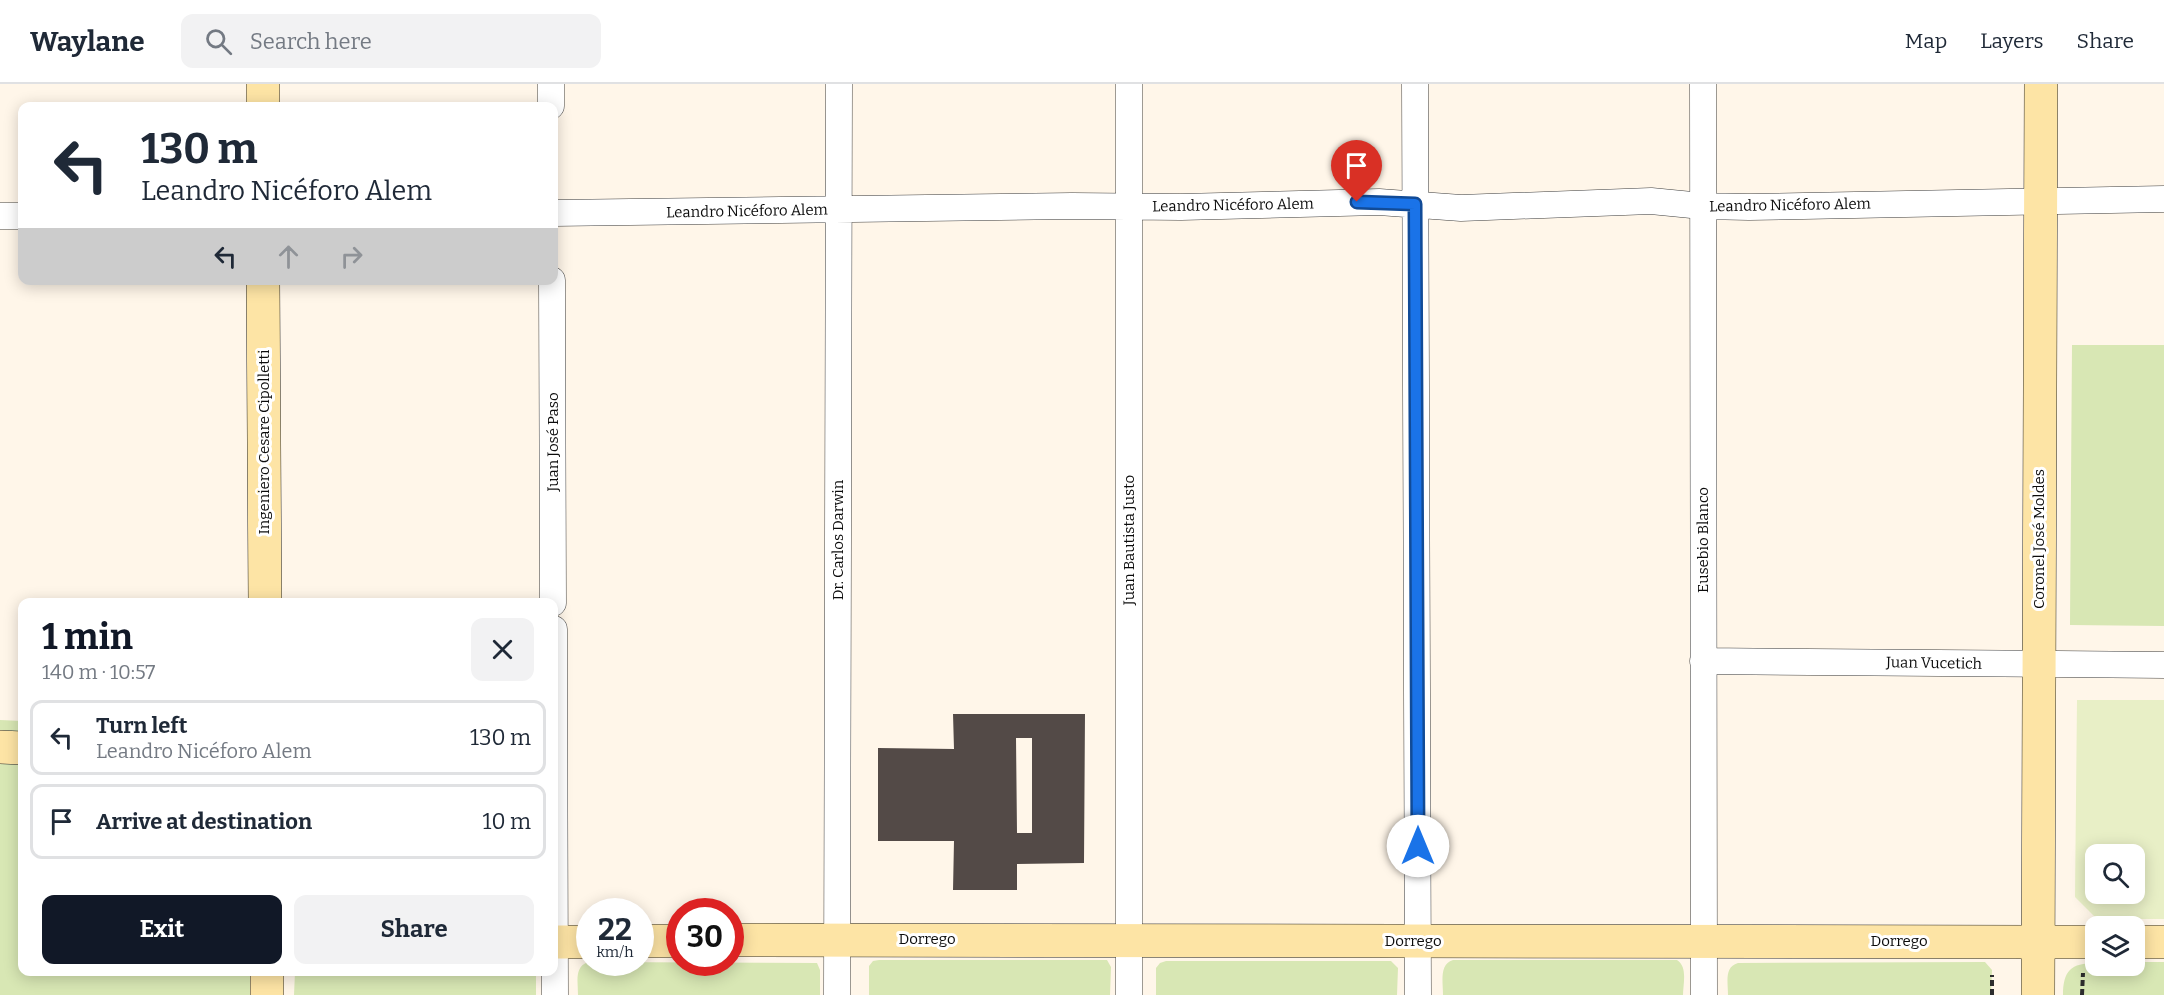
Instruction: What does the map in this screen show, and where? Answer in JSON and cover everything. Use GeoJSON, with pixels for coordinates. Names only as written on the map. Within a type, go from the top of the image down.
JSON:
{"type":"FeatureCollection","features":[{"type":"Feature","properties":{"kind":"main road"},"geometry":{"type":"LineString","coordinates":[[263,84],[263,102]]}},
{"type":"Feature","properties":{"kind":"main road","name":"Coronel José Moldes"},"geometry":{"type":"LineString","coordinates":[[2038,995],[2042,84]]}},
{"type":"Feature","properties":{"kind":"main road","name":"Ingeniero Cesare Cipolletti"},"geometry":{"type":"LineString","coordinates":[[263,285],[265,598]]}},
{"type":"Feature","properties":{"kind":"main road"},"geometry":{"type":"LineString","coordinates":[[0,747],[18,748]]}},
{"type":"Feature","properties":{"kind":"main road","name":"Dorrego"},"geometry":{"type":"LineString","coordinates":[[744,940],[2085,942]]}},
{"type":"Feature","properties":{"kind":"main road"},"geometry":{"type":"LineString","coordinates":[[558,942],[576,942]]}},
{"type":"Feature","properties":{"kind":"main road"},"geometry":{"type":"LineString","coordinates":[[2145,942],[2164,942]]}},
{"type":"Feature","properties":{"kind":"main road"},"geometry":{"type":"LineString","coordinates":[[267,976],[267,995]]}},
{"type":"Feature","properties":{"kind":"street"},"geometry":{"type":"LineString","coordinates":[[551,84],[551,102]]}},
{"type":"Feature","properties":{"kind":"street","name":"Dr. Carlos Darwin"},"geometry":{"type":"LineString","coordinates":[[837,995],[839,84]]}},
{"type":"Feature","properties":{"kind":"street","name":"Juan Bautista Justo"},"geometry":{"type":"LineString","coordinates":[[1129,84],[1129,995]]}},
{"type":"Feature","properties":{"kind":"street"},"geometry":{"type":"LineString","coordinates":[[1415,84],[1418,995]]}},
{"type":"Feature","properties":{"kind":"street","name":"Eusebio Blanco"},"geometry":{"type":"LineString","coordinates":[[1703,84],[1704,995]]}},
{"type":"Feature","properties":{"kind":"street","name":"Leandro Nicéforo Alem"},"geometry":{"type":"LineString","coordinates":[[558,213],[1181,207],[1379,202],[1461,208],[1651,201],[1702,206],[1749,207],[2164,199]]}},
{"type":"Feature","properties":{"kind":"street"},"geometry":{"type":"LineString","coordinates":[[0,216],[18,216]]}},
{"type":"Feature","properties":{"kind":"street","name":"Juan José Paso"},"geometry":{"type":"LineString","coordinates":[[552,285],[553,598]]}},
{"type":"Feature","properties":{"kind":"street","name":"Juan Vucetich"},"geometry":{"type":"LineString","coordinates":[[1703,661],[2164,665]]}},
{"type":"Feature","properties":{"kind":"street"},"geometry":{"type":"LineString","coordinates":[[555,976],[555,995]]}},
{"type":"Feature","properties":{"kind":"green space"},"geometry":{"type":"Polygon","coordinates":[[[2072,345],[2164,345],[2164,626],[2070,625],[2072,345]]]}},
{"type":"Feature","properties":{"kind":"green space"},"geometry":{"type":"Polygon","coordinates":[[[2077,700],[2164,700],[2164,919],[2145,919],[2145,916],[2094,916],[2075,897],[2077,700]]]}},
{"type":"Feature","properties":{"kind":"green space"},"geometry":{"type":"Polygon","coordinates":[[[0,720],[18,721],[18,976],[267,976],[267,995],[0,995],[0,720]]]}},
{"type":"Feature","properties":{"kind":"green space"},"geometry":{"type":"Polygon","coordinates":[[[1107,960],[1111,967],[1110,995],[869,995],[869,966],[873,961],[1107,960]]]}},
{"type":"Feature","properties":{"kind":"green space"},"geometry":{"type":"Polygon","coordinates":[[[1453,960],[1677,960],[1684,971],[1683,995],[1443,995],[1444,969],[1453,960]]]}},
{"type":"Feature","properties":{"kind":"green space"},"geometry":{"type":"Polygon","coordinates":[[[1166,961],[1391,961],[1398,968],[1397,995],[1156,995],[1156,968],[1160,963],[1166,961]]]}},
{"type":"Feature","properties":{"kind":"green space"},"geometry":{"type":"Polygon","coordinates":[[[654,962],[666,962],[666,976],[744,976],[744,963],[817,963],[820,970],[820,995],[578,995],[578,976],[654,976],[654,962]]]}},
{"type":"Feature","properties":{"kind":"green space"},"geometry":{"type":"Polygon","coordinates":[[[1985,962],[1992,970],[1991,995],[1728,995],[1729,971],[1738,963],[1985,962]]]}},
{"type":"Feature","properties":{"kind":"green space"},"geometry":{"type":"Polygon","coordinates":[[[2145,962],[2164,962],[2164,995],[2063,995],[2067,974],[2085,964],[2085,976],[2145,976],[2145,962]]]}},
{"type":"Feature","properties":{"kind":"green space"},"geometry":{"type":"Polygon","coordinates":[[[295,976],[536,976],[536,995],[294,995],[295,976]]]}},
{"type":"Feature","properties":{"kind":"building"},"geometry":{"type":"Polygon","coordinates":[[[953,714],[1085,714],[1084,863],[1017,864],[1017,890],[953,890],[954,841],[878,841],[878,748],[954,749],[953,714]],[[1016,738],[1017,833],[1032,833],[1032,738],[1016,738]]]}},
{"type":"Feature","properties":{"kind":"route"},"geometry":{"type":"LineString","coordinates":[[1357,202],[1415,204],[1418,846]]}}]}
